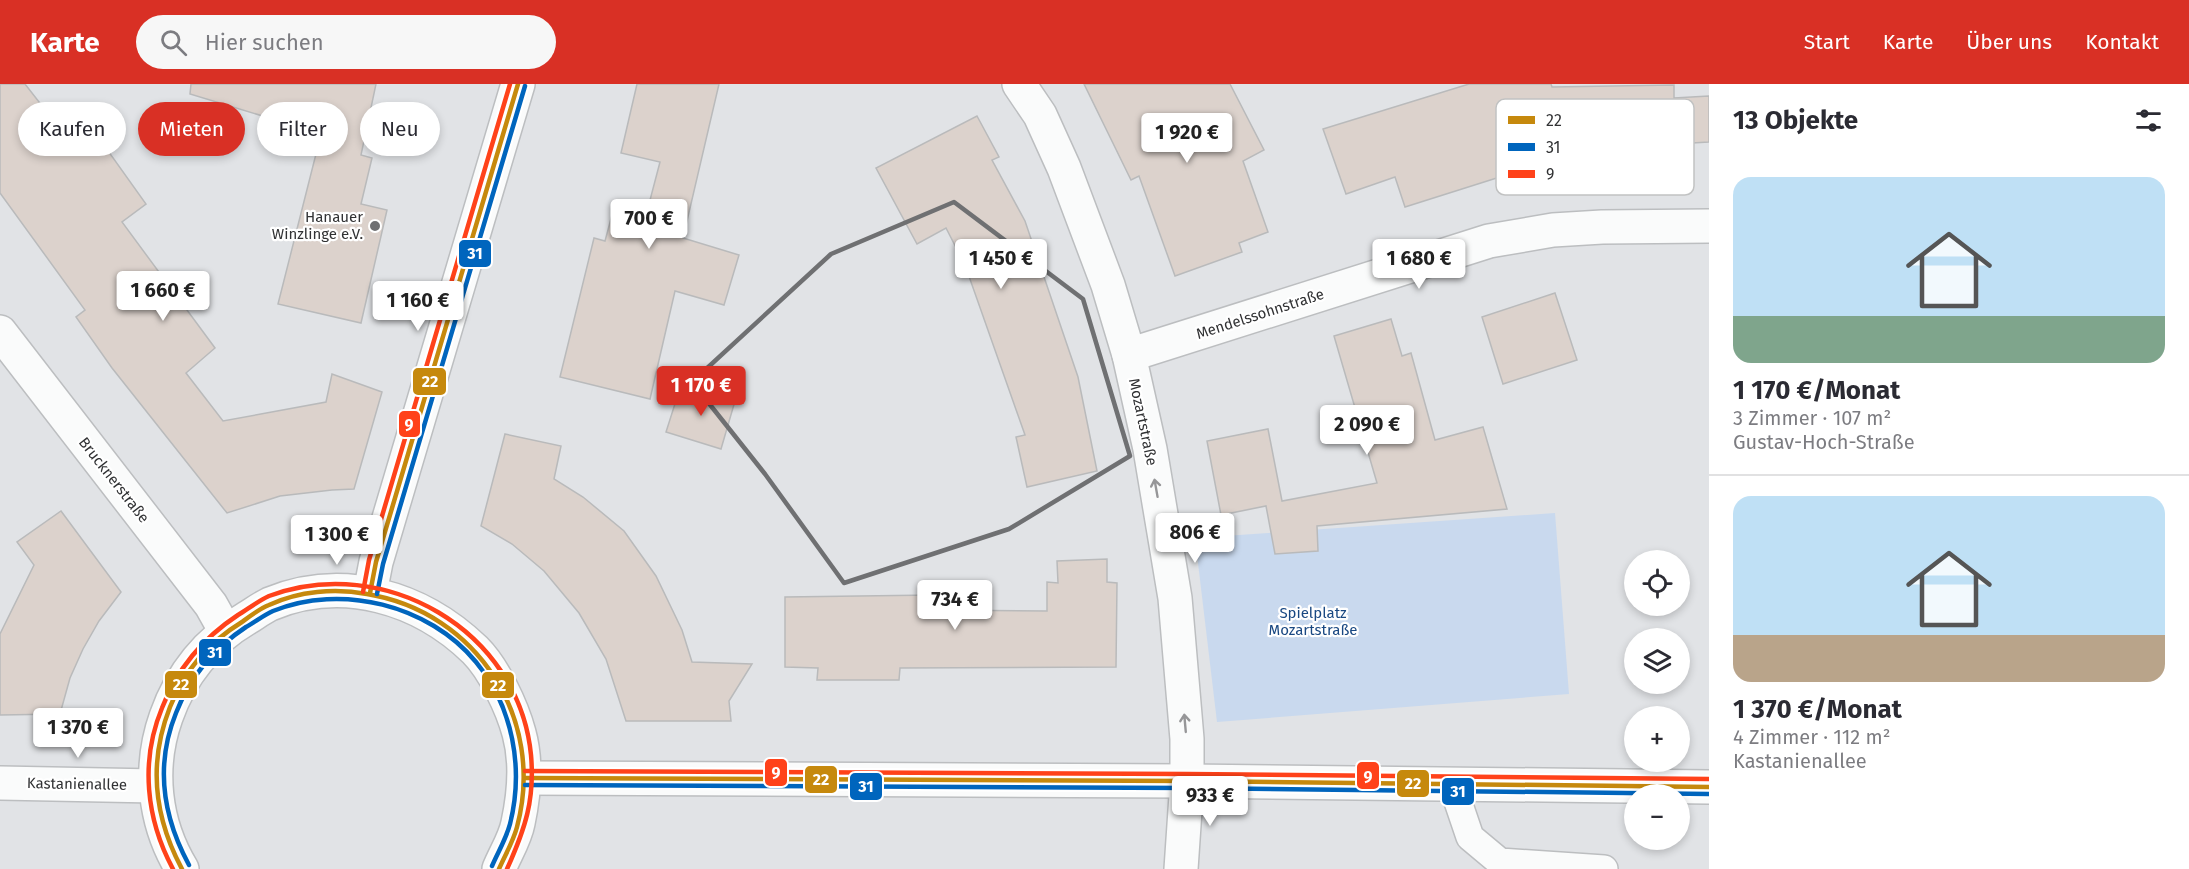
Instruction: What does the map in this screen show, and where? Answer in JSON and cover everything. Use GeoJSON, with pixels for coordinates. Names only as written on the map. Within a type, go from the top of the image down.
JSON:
{"type":"FeatureCollection","features":[{"type":"Feature","properties":{"kind":"street"},"geometry":{"type":"LineString","coordinates":[[370,593],[376,562],[518,84]]}},
{"type":"Feature","properties":{"kind":"street","name":"Mozartstraße"},"geometry":{"type":"LineString","coordinates":[[1020,84],[1040,116],[1064,168],[1108,285],[1129,355],[1150,449],[1175,598],[1187,739],[1187,781],[1181,869]]}},
{"type":"Feature","properties":{"kind":"street","name":"Mendelssohnstraße"},"geometry":{"type":"LineString","coordinates":[[1129,355],[1489,241],[1553,230],[1709,226]]}},
{"type":"Feature","properties":{"kind":"street","name":"Brucknerstraße"},"geometry":{"type":"LineString","coordinates":[[0,332],[211,605],[225,630]]}},
{"type":"Feature","properties":{"kind":"street"},"geometry":{"type":"LineString","coordinates":[[182,869],[169,849],[160,817],[155,786],[158,739],[174,695],[198,657],[225,630],[269,604],[299,595],[326,591],[370,593],[393,599],[436,618],[477,651],[505,692],[520,734],[525,778],[518,825],[499,869]]}},
{"type":"Feature","properties":{"kind":"street"},"geometry":{"type":"LineString","coordinates":[[525,778],[1187,781],[1709,787]]}},
{"type":"Feature","properties":{"kind":"street","name":"Kastanienallee"},"geometry":{"type":"LineString","coordinates":[[0,783],[155,786]]}},
{"type":"Feature","properties":{"kind":"lane"},"geometry":{"type":"LineString","coordinates":[[1452,784],[1470,837],[1500,862],[1604,869]]}},
{"type":"Feature","properties":{"kind":"highlighted area"},"geometry":{"type":"Polygon","coordinates":[[[954,202],[1083,299],[1130,456],[1009,529],[844,583],[765,474],[692,382],[831,254],[954,202]]]}},
{"type":"Feature","properties":{"kind":"green space","name":"Spielplatz Mozartstraße"},"geometry":{"type":"Polygon","coordinates":[[[1555,513],[1569,694],[1217,722],[1195,538],[1555,513]]]}},
{"type":"Feature","properties":{"kind":"building"},"geometry":{"type":"Polygon","coordinates":[[[0,84],[25,84],[39,102],[18,102],[18,156],[112,156],[146,204],[122,222],[215,348],[186,373],[223,421],[326,402],[332,374],[382,392],[354,489],[280,496],[227,513],[112,368],[76,317],[85,310],[0,193],[0,84]]]}},
{"type":"Feature","properties":{"kind":"building"},"geometry":{"type":"Polygon","coordinates":[[[191,84],[376,84],[372,102],[360,102],[360,156],[372,158],[361,204],[387,210],[361,323],[278,304],[315,156],[348,156],[348,102],[257,102],[257,114],[245,111],[245,102],[216,102],[190,94],[191,84]]]}},
{"type":"Feature","properties":{"kind":"building"},"geometry":{"type":"Polygon","coordinates":[[[637,84],[719,84],[683,238],[739,255],[724,305],[675,291],[650,399],[560,377],[594,238],[605,241],[612,215],[644,223],[660,162],[621,153],[637,84]]]}},
{"type":"Feature","properties":{"kind":"building"},"geometry":{"type":"Polygon","coordinates":[[[1084,84],[1230,84],[1264,150],[1243,161],[1268,232],[1239,243],[1242,252],[1175,276],[1139,176],[1131,180],[1084,84]]]}},
{"type":"Feature","properties":{"kind":"building"},"geometry":{"type":"Polygon","coordinates":[[[1469,84],[1551,84],[1552,87],[1674,85],[1674,98],[1709,96],[1709,142],[1694,143],[1694,99],[1496,99],[1496,178],[1405,207],[1395,177],[1346,194],[1323,129],[1469,84]]]}},
{"type":"Feature","properties":{"kind":"building"},"geometry":{"type":"Polygon","coordinates":[[[977,116],[999,157],[992,160],[1025,221],[1078,377],[1097,471],[1027,487],[1016,437],[1025,435],[965,265],[946,228],[917,244],[876,168],[977,116]]]}},
{"type":"Feature","properties":{"kind":"building"},"geometry":{"type":"Polygon","coordinates":[[[1555,293],[1577,360],[1503,384],[1482,317],[1555,293]]]}},
{"type":"Feature","properties":{"kind":"building"},"geometry":{"type":"Polygon","coordinates":[[[1391,319],[1402,356],[1411,353],[1435,440],[1483,427],[1507,509],[1317,526],[1318,551],[1275,554],[1266,506],[1221,515],[1207,441],[1268,429],[1282,501],[1377,483],[1334,336],[1391,319]]]}},
{"type":"Feature","properties":{"kind":"building"},"geometry":{"type":"Polygon","coordinates":[[[681,385],[735,401],[721,449],[666,432],[681,385]]]}},
{"type":"Feature","properties":{"kind":"building"},"geometry":{"type":"Polygon","coordinates":[[[505,434],[561,446],[554,479],[583,497],[624,531],[656,576],[682,630],[692,662],[752,664],[729,701],[731,721],[626,721],[606,659],[579,613],[544,571],[512,544],[481,526],[505,434]]]}},
{"type":"Feature","properties":{"kind":"building"},"geometry":{"type":"Polygon","coordinates":[[[61,511],[121,592],[99,621],[83,649],[70,678],[60,714],[0,715],[0,634],[34,565],[17,542],[61,511]]]}},
{"type":"Feature","properties":{"kind":"building"},"geometry":{"type":"Polygon","coordinates":[[[1107,559],[1107,582],[1117,583],[1116,667],[900,668],[899,680],[817,680],[818,668],[785,667],[785,597],[933,595],[933,610],[1047,611],[1047,582],[1058,583],[1057,561],[1107,559]]]}},
{"type":"Feature","properties":{"kind":"transit line","name":"9"},"geometry":{"type":"LineString","coordinates":[[363,592],[369,560],[510,84]]}},
{"type":"Feature","properties":{"kind":"transit line","name":"22"},"geometry":{"type":"LineString","coordinates":[[370,593],[376,562],[518,84]]}},
{"type":"Feature","properties":{"kind":"transit line","name":"31"},"geometry":{"type":"LineString","coordinates":[[377,594],[383,564],[525,86]]}},
{"type":"Feature","properties":{"kind":"transit line","name":"9"},"geometry":{"type":"LineString","coordinates":[[173,869],[157,830],[149,790],[151,748],[155,728],[168,694],[192,656],[225,624],[269,596],[313,585],[357,585],[399,594],[439,612],[473,638],[501,671],[521,711],[531,755],[532,771],[527,814],[507,869]]}},
{"type":"Feature","properties":{"kind":"transit line","name":"22"},"geometry":{"type":"LineString","coordinates":[[182,869],[165,830],[157,790],[157,769],[163,728],[176,694],[190,670],[208,648],[255,613],[281,600],[330,591],[367,594],[406,605],[441,623],[470,647],[494,677],[511,711],[521,748],[523,787],[517,827],[499,869]]}},
{"type":"Feature","properties":{"kind":"transit line","name":"31"},"geometry":{"type":"LineString","coordinates":[[189,865],[180,847],[168,810],[164,771],[169,732],[188,687],[213,654],[246,627],[273,611],[299,603],[327,599],[355,600],[409,613],[434,626],[457,642],[489,680],[507,718],[512,739],[516,781],[510,824],[492,866]]}},
{"type":"Feature","properties":{"kind":"transit line","name":"9"},"geometry":{"type":"LineString","coordinates":[[525,771],[1709,779]]}},
{"type":"Feature","properties":{"kind":"transit line","name":"22"},"geometry":{"type":"LineString","coordinates":[[525,778],[1187,781],[1709,787]]}},
{"type":"Feature","properties":{"kind":"transit line","name":"31"},"geometry":{"type":"LineString","coordinates":[[525,785],[1187,788],[1709,794]]}},
{"type":"Feature","properties":{"kind":"place","name":"Hanauer Winzlinge e.V."},"geometry":{"type":"Point","coordinates":[375,226]}}]}
